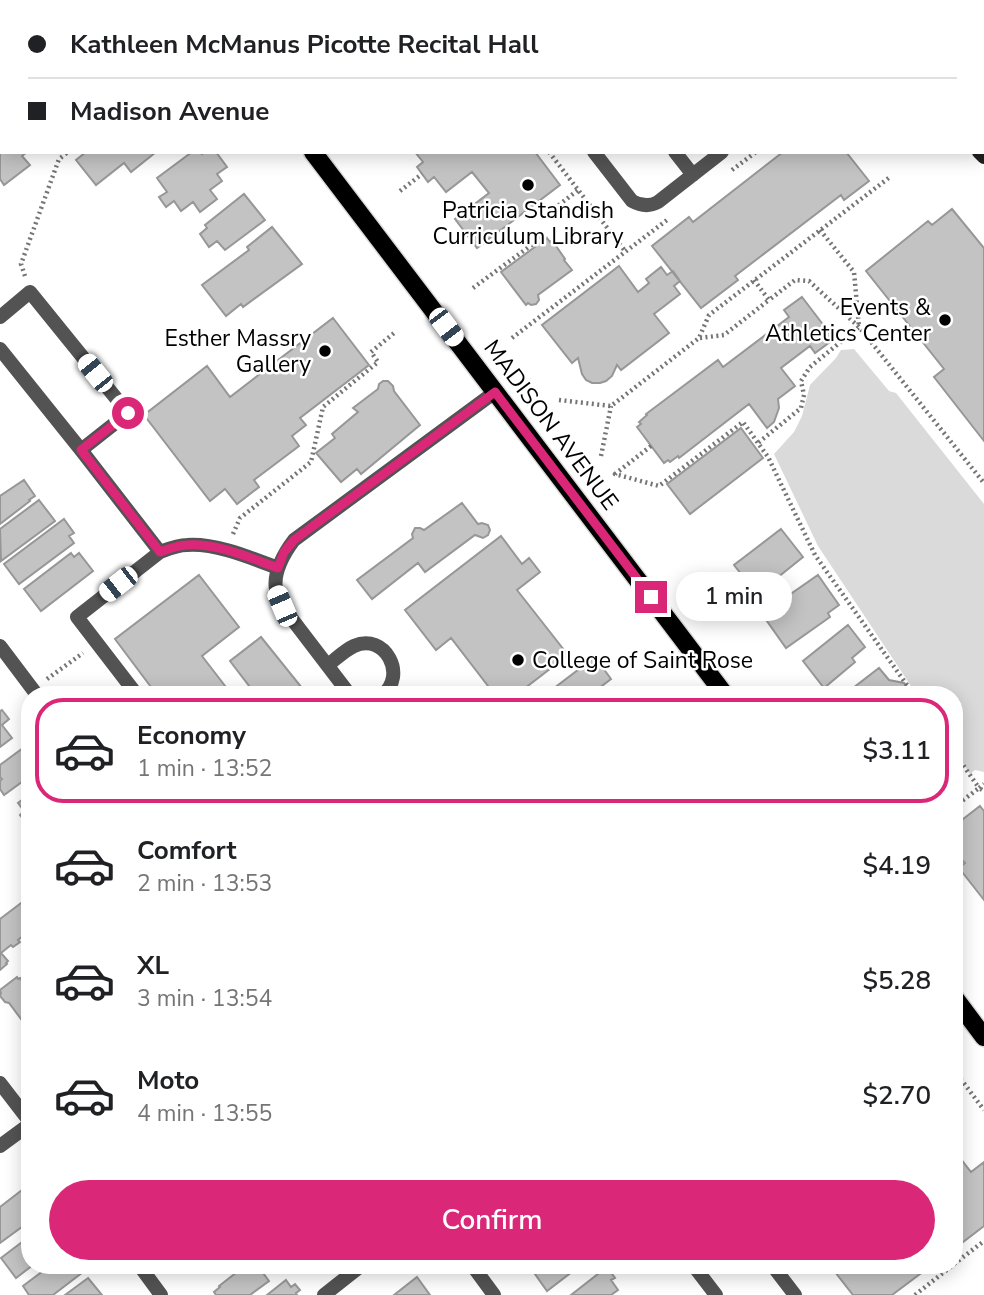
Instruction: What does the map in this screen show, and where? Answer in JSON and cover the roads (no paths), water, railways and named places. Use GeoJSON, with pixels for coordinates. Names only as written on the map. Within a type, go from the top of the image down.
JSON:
{"type":"FeatureCollection","features":[{"type":"Feature","properties":{"kind":"main road","name":"MADISON AVENUE"},"geometry":{"type":"LineString","coordinates":[[315,154],[717,686]]}},
{"type":"Feature","properties":{"kind":"main road"},"geometry":{"type":"LineString","coordinates":[[963,1009],[984,1037]]}},
{"type":"Feature","properties":{"kind":"street"},"geometry":{"type":"LineString","coordinates":[[596,154],[629,198],[639,205],[647,206],[655,204],[719,154]]}},
{"type":"Feature","properties":{"kind":"street"},"geometry":{"type":"LineString","coordinates":[[677,154],[693,175]]}},
{"type":"Feature","properties":{"kind":"street"},"geometry":{"type":"LineString","coordinates":[[0,317],[30,292],[128,413],[81,450]]}},
{"type":"Feature","properties":{"kind":"street"},"geometry":{"type":"LineString","coordinates":[[0,349],[160,552]]}},
{"type":"Feature","properties":{"kind":"street"},"geometry":{"type":"LineString","coordinates":[[343,686],[282,606],[275,590],[278,568],[284,552],[294,540],[495,392]]}},
{"type":"Feature","properties":{"kind":"street"},"geometry":{"type":"LineString","coordinates":[[130,686],[77,617],[160,552],[185,544],[242,555],[278,568]]}},
{"type":"Feature","properties":{"kind":"street"},"geometry":{"type":"LineString","coordinates":[[328,666],[355,645],[370,644],[391,657],[393,668],[390,686]]}},
{"type":"Feature","properties":{"kind":"street"},"geometry":{"type":"LineString","coordinates":[[0,646],[30,686]]}},
{"type":"Feature","properties":{"kind":"street"},"geometry":{"type":"LineString","coordinates":[[0,1083],[21,1111]]}},
{"type":"Feature","properties":{"kind":"street"},"geometry":{"type":"LineString","coordinates":[[0,1146],[21,1130]]}},
{"type":"Feature","properties":{"kind":"street"},"geometry":{"type":"LineString","coordinates":[[146,1274],[161,1295]]}},
{"type":"Feature","properties":{"kind":"street"},"geometry":{"type":"LineString","coordinates":[[324,1295],[351,1274]]}},
{"type":"Feature","properties":{"kind":"street"},"geometry":{"type":"LineString","coordinates":[[478,1274],[494,1295]]}},
{"type":"Feature","properties":{"kind":"street"},"geometry":{"type":"LineString","coordinates":[[700,1274],[716,1295]]}},
{"type":"Feature","properties":{"kind":"street"},"geometry":{"type":"LineString","coordinates":[[779,1274],[795,1295]]}},
{"type":"Feature","properties":{"kind":"place","name":"Patricia Standish Curriculum Library"},"geometry":{"type":"Point","coordinates":[528,185]}},
{"type":"Feature","properties":{"kind":"place","name":"Events & Athletics Center"},"geometry":{"type":"Point","coordinates":[945,320]}},
{"type":"Feature","properties":{"kind":"place","name":"Esther Massry Gallery"},"geometry":{"type":"Point","coordinates":[325,351]}},
{"type":"Feature","properties":{"kind":"place","name":"College of Saint Rose"},"geometry":{"type":"Point","coordinates":[518,660]}}]}
